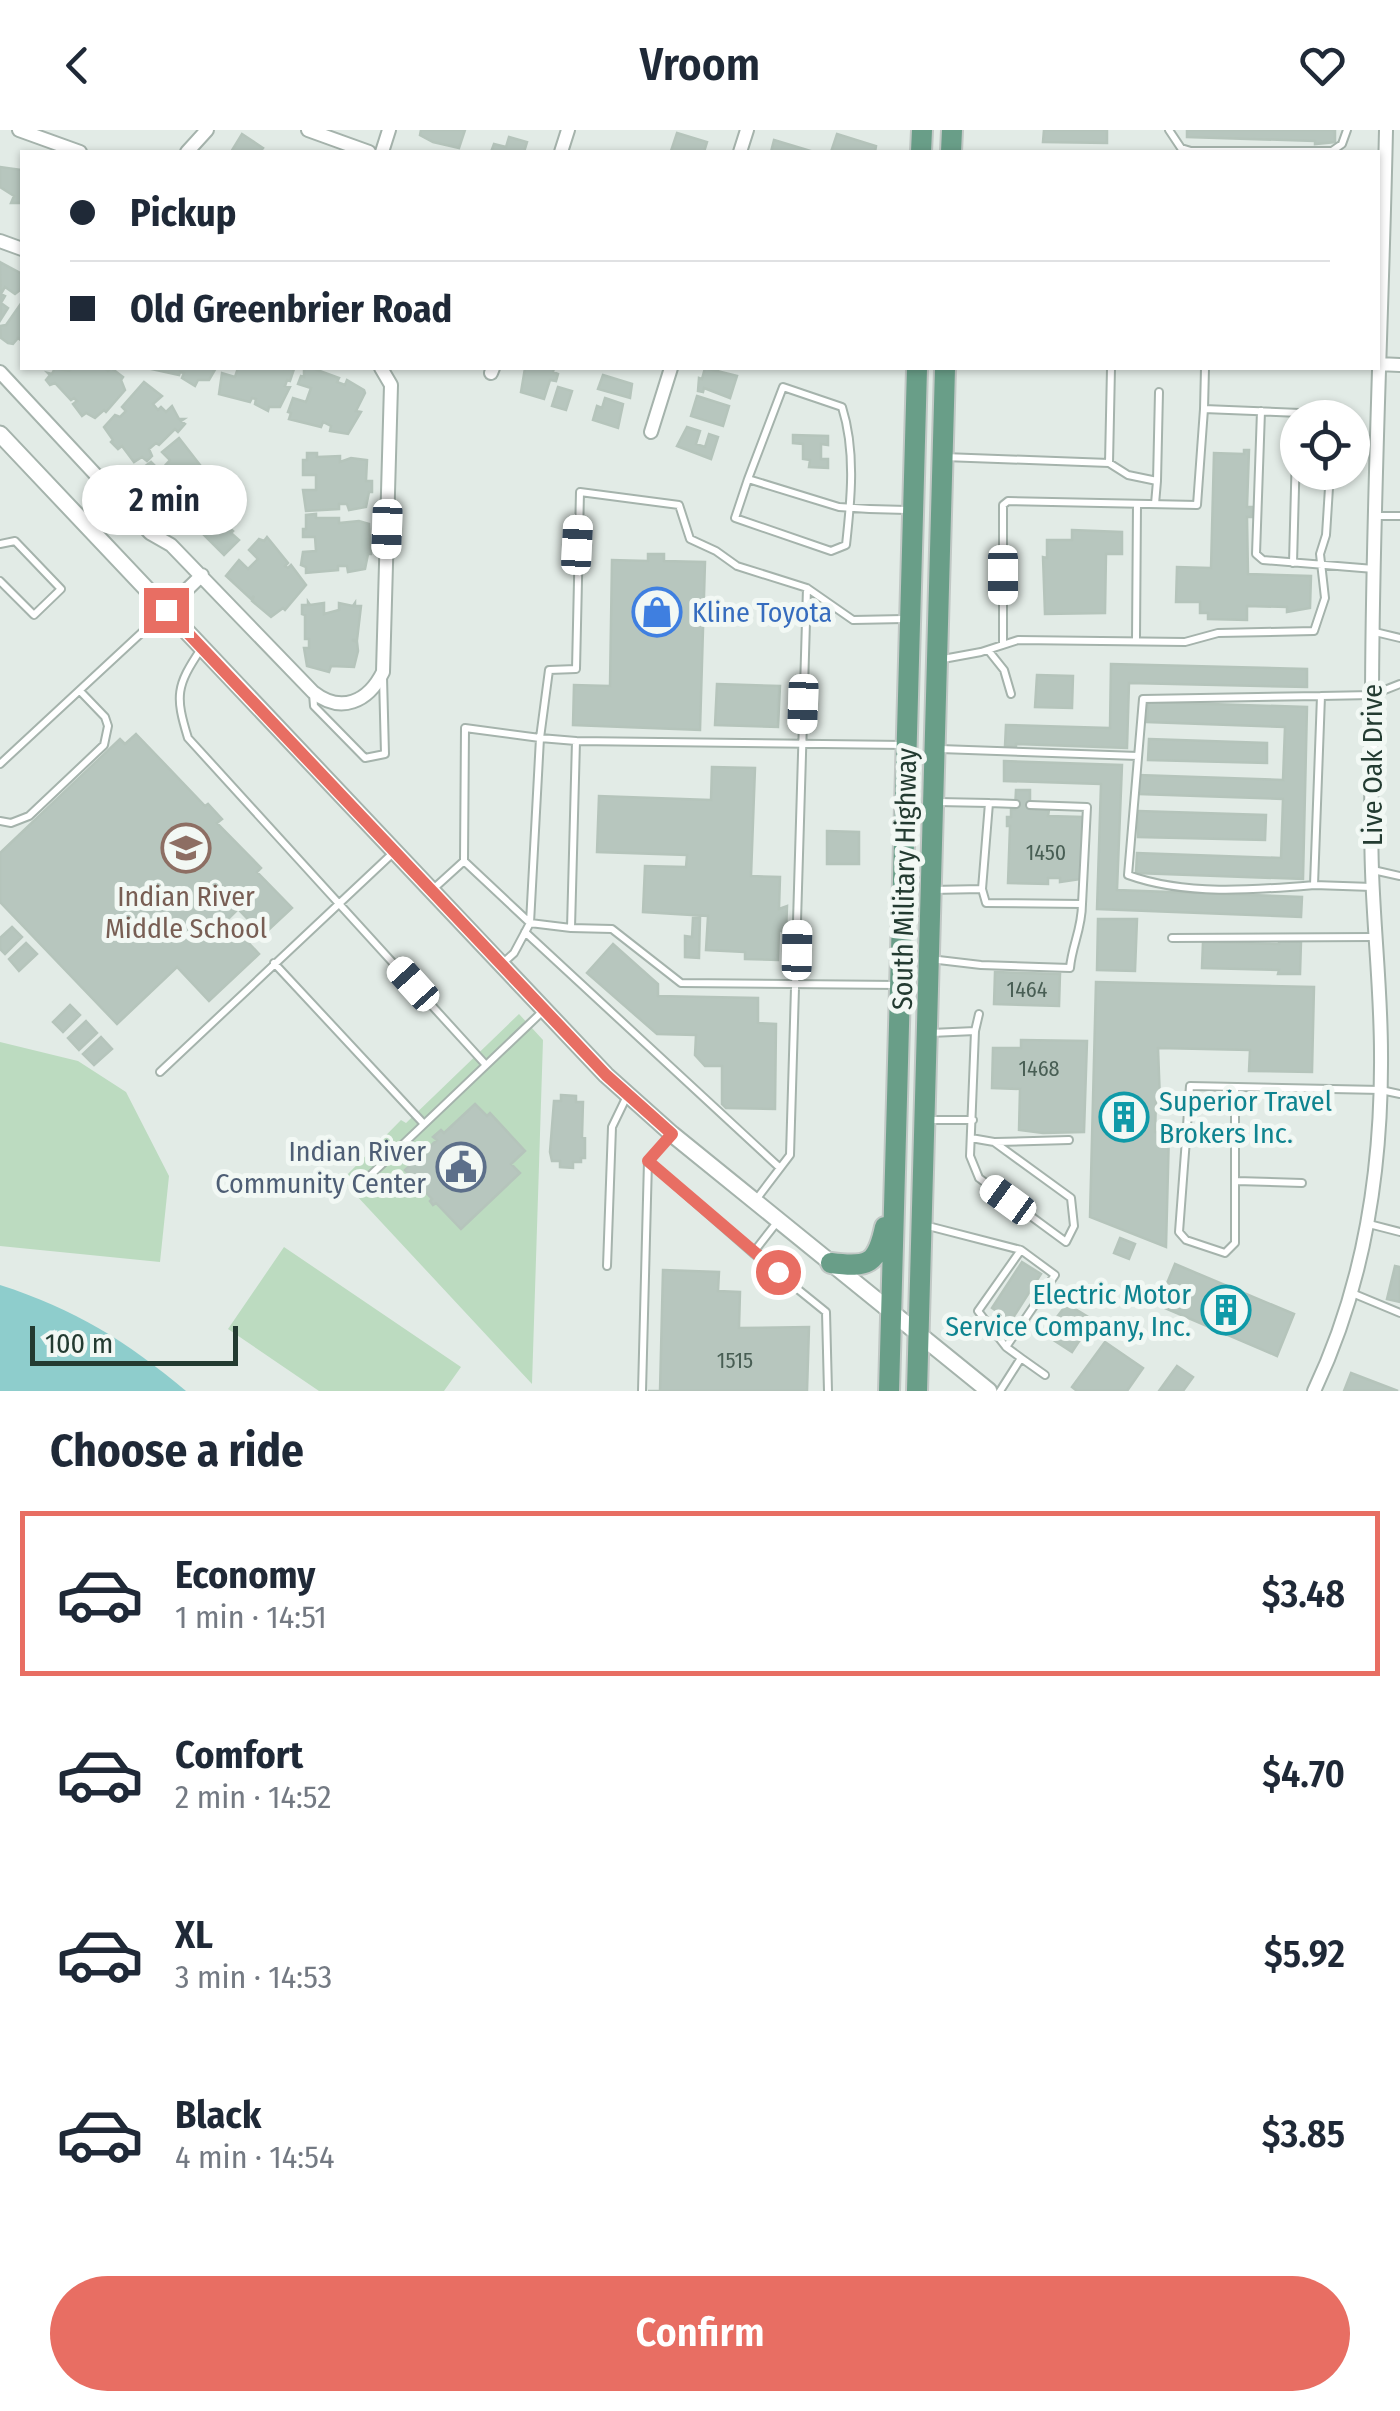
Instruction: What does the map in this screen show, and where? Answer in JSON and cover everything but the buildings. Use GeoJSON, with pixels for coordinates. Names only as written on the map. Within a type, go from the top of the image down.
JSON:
{"type":"FeatureCollection","features":[{"type":"Feature","properties":{"kind":"main road","name":"South Military Highway"},"geometry":{"type":"LineString","coordinates":[[889,1391],[916,370]]}},
{"type":"Feature","properties":{"kind":"main road","name":"South Military Highway"},"geometry":{"type":"LineString","coordinates":[[917,1391],[946,370]]}},
{"type":"Feature","properties":{"kind":"main road"},"geometry":{"type":"LineString","coordinates":[[831,1263],[854,1266],[872,1260],[880,1252],[886,1224],[894,1212]]}},
{"type":"Feature","properties":{"kind":"street"},"geometry":{"type":"LineString","coordinates":[[19,130],[74,150]]}},
{"type":"Feature","properties":{"kind":"street"},"geometry":{"type":"LineString","coordinates":[[190,150],[207,130]]}},
{"type":"Feature","properties":{"kind":"street"},"geometry":{"type":"LineString","coordinates":[[308,130],[363,150]]}},
{"type":"Feature","properties":{"kind":"street","name":"Live Oak Drive"},"geometry":{"type":"LineString","coordinates":[[1380,331],[1386,130]]}},
{"type":"Feature","properties":{"kind":"street"},"geometry":{"type":"LineString","coordinates":[[0,372],[150,533],[171,544],[313,692],[324,701],[342,705],[361,700],[374,689],[383,672],[391,385],[382,370]]}},
{"type":"Feature","properties":{"kind":"street"},"geometry":{"type":"LineString","coordinates":[[651,432],[671,370]]}},
{"type":"Feature","properties":{"kind":"street","name":"Live Oak Drive"},"geometry":{"type":"LineString","coordinates":[[1314,1391],[1350,1292],[1368,1224],[1381,1090],[1372,870],[1379,370]]}},
{"type":"Feature","properties":{"kind":"street"},"geometry":{"type":"LineString","coordinates":[[3,443],[628,1094],[754,1202],[989,1391]]}},
{"type":"Feature","properties":{"kind":"street"},"geometry":{"type":"LineString","coordinates":[[166,610],[202,576]]}},
{"type":"Feature","properties":{"kind":"street"},"geometry":{"type":"LineString","coordinates":[[909,659],[937,660]]}},
{"type":"Feature","properties":{"kind":"lane"},"geometry":{"type":"LineString","coordinates":[[1169,130],[1185,150]]}},
{"type":"Feature","properties":{"kind":"lane"},"geometry":{"type":"LineString","coordinates":[[1333,150],[1342,144],[1347,130]]}},
{"type":"Feature","properties":{"kind":"lane"},"geometry":{"type":"LineString","coordinates":[[1109,463],[1111,370]]}},
{"type":"Feature","properties":{"kind":"lane"},"geometry":{"type":"LineString","coordinates":[[1003,645],[1003,505],[1008,501],[1197,505],[1205,370]]}},
{"type":"Feature","properties":{"kind":"lane"},"geometry":{"type":"LineString","coordinates":[[783,387],[842,407],[850,433],[850,508],[846,545],[831,551],[736,518],[783,387]]}},
{"type":"Feature","properties":{"kind":"lane"},"geometry":{"type":"LineString","coordinates":[[1155,504],[1159,392]]}},
{"type":"Feature","properties":{"kind":"lane"},"geometry":{"type":"LineString","coordinates":[[1204,409],[1280,412]]}},
{"type":"Feature","properties":{"kind":"lane"},"geometry":{"type":"LineString","coordinates":[[1261,411],[1256,554],[1262,560],[1375,569]]}},
{"type":"Feature","properties":{"kind":"lane"},"geometry":{"type":"LineString","coordinates":[[943,456],[1109,463],[1128,475],[1157,481]]}},
{"type":"Feature","properties":{"kind":"lane"},"geometry":{"type":"LineString","coordinates":[[748,479],[850,508],[913,510]]}},
{"type":"Feature","properties":{"kind":"lane"},"geometry":{"type":"LineString","coordinates":[[1293,563],[1295,490]]}},
{"type":"Feature","properties":{"kind":"lane"},"geometry":{"type":"LineString","coordinates":[[937,660],[1018,640],[1185,642],[1218,633],[1314,631],[1324,598],[1320,554],[1326,535],[1329,490]]}},
{"type":"Feature","properties":{"kind":"lane"},"geometry":{"type":"LineString","coordinates":[[502,966],[530,923],[540,738],[549,670],[576,669],[580,492],[679,505],[690,539],[736,566],[807,588],[853,620],[910,618]]}},
{"type":"Feature","properties":{"kind":"lane"},"geometry":{"type":"LineString","coordinates":[[1136,640],[1138,504]]}},
{"type":"Feature","properties":{"kind":"lane"},"geometry":{"type":"LineString","coordinates":[[1376,516],[1400,516]]}},
{"type":"Feature","properties":{"kind":"lane"},"geometry":{"type":"LineString","coordinates":[[0,544],[14,541],[60,589],[34,615],[0,581]]}},
{"type":"Feature","properties":{"kind":"lane"},"geometry":{"type":"LineString","coordinates":[[754,1202],[790,1155],[807,588]]}},
{"type":"Feature","properties":{"kind":"lane"},"geometry":{"type":"LineString","coordinates":[[0,764],[166,610]]}},
{"type":"Feature","properties":{"kind":"lane"},"geometry":{"type":"LineString","coordinates":[[1374,632],[1400,638]]}},
{"type":"Feature","properties":{"kind":"lane"},"geometry":{"type":"LineString","coordinates":[[202,648],[178,690],[188,738],[486,1065]]}},
{"type":"Feature","properties":{"kind":"lane"},"geometry":{"type":"LineString","coordinates":[[988,650],[1004,670],[1011,694]]}},
{"type":"Feature","properties":{"kind":"lane"},"geometry":{"type":"LineString","coordinates":[[313,692],[314,706],[365,758],[385,754],[383,672]]}},
{"type":"Feature","properties":{"kind":"lane"},"geometry":{"type":"LineString","coordinates":[[1373,887],[1158,886],[1128,876],[1143,699],[1372,696],[1400,684]]}},
{"type":"Feature","properties":{"kind":"lane"},"geometry":{"type":"LineString","coordinates":[[0,820],[11,823],[29,816],[104,745],[108,726],[105,717],[80,691]]}},
{"type":"Feature","properties":{"kind":"lane"},"geometry":{"type":"LineString","coordinates":[[1314,885],[1320,696]]}},
{"type":"Feature","properties":{"kind":"lane"},"geometry":{"type":"LineString","coordinates":[[900,985],[681,983],[612,929],[530,923],[464,861],[465,728],[576,741],[907,745]]}},
{"type":"Feature","properties":{"kind":"lane"},"geometry":{"type":"LineString","coordinates":[[571,928],[576,741]]}},
{"type":"Feature","properties":{"kind":"lane"},"geometry":{"type":"LineString","coordinates":[[934,748],[1138,756]]}},
{"type":"Feature","properties":{"kind":"lane"},"geometry":{"type":"LineString","coordinates":[[933,802],[1016,804]]}},
{"type":"Feature","properties":{"kind":"lane"},"geometry":{"type":"LineString","coordinates":[[989,803],[982,890],[986,904],[1082,904]]}},
{"type":"Feature","properties":{"kind":"lane"},"geometry":{"type":"LineString","coordinates":[[929,959],[1070,968],[1071,954],[1082,928],[1088,807],[1030,805]]}},
{"type":"Feature","properties":{"kind":"lane"},"geometry":{"type":"LineString","coordinates":[[160,1072],[394,852]]}},
{"type":"Feature","properties":{"kind":"lane"},"geometry":{"type":"LineString","coordinates":[[431,891],[464,861]]}},
{"type":"Feature","properties":{"kind":"lane"},"geometry":{"type":"LineString","coordinates":[[1372,870],[1400,876]]}},
{"type":"Feature","properties":{"kind":"lane"},"geometry":{"type":"LineString","coordinates":[[931,890],[982,890]]}},
{"type":"Feature","properties":{"kind":"lane"},"geometry":{"type":"LineString","coordinates":[[525,932],[780,1168]]}},
{"type":"Feature","properties":{"kind":"lane"},"geometry":{"type":"LineString","coordinates":[[1172,938],[1376,936]]}},
{"type":"Feature","properties":{"kind":"lane"},"geometry":{"type":"LineString","coordinates":[[274,963],[424,1124]]}},
{"type":"Feature","properties":{"kind":"lane"},"geometry":{"type":"LineString","coordinates":[[356,1188],[544,1010]]}},
{"type":"Feature","properties":{"kind":"lane"},"geometry":{"type":"LineString","coordinates":[[979,1014],[970,1156],[979,1178],[1066,1242],[1074,1226],[1071,1198],[994,1142]]}},
{"type":"Feature","properties":{"kind":"lane"},"geometry":{"type":"LineString","coordinates":[[927,1033],[975,1030]]}},
{"type":"Feature","properties":{"kind":"lane"},"geometry":{"type":"LineString","coordinates":[[1235,1088],[1235,1243],[1226,1254],[1186,1240],[1179,1232],[1190,1086],[1381,1090],[1400,1094]]}},
{"type":"Feature","properties":{"kind":"lane"},"geometry":{"type":"LineString","coordinates":[[607,1266],[612,1127],[628,1094]]}},
{"type":"Feature","properties":{"kind":"lane"},"geometry":{"type":"LineString","coordinates":[[926,1120],[972,1120]]}},
{"type":"Feature","properties":{"kind":"lane"},"geometry":{"type":"LineString","coordinates":[[642,1391],[648,1161],[672,1134]]}},
{"type":"Feature","properties":{"kind":"lane"},"geometry":{"type":"LineString","coordinates":[[971,1138],[994,1142],[1069,1140]]}},
{"type":"Feature","properties":{"kind":"lane"},"geometry":{"type":"LineString","coordinates":[[648,1161],[826,1312],[828,1391]]}},
{"type":"Feature","properties":{"kind":"lane"},"geometry":{"type":"LineString","coordinates":[[1236,1182],[1302,1183]]}},
{"type":"Feature","properties":{"kind":"lane"},"geometry":{"type":"LineString","coordinates":[[753,1253],[778,1220]]}},
{"type":"Feature","properties":{"kind":"lane"},"geometry":{"type":"LineString","coordinates":[[1368,1224],[1400,1232]]}},
{"type":"Feature","properties":{"kind":"lane"},"geometry":{"type":"LineString","coordinates":[[923,1225],[1021,1250],[1055,1275],[1006,1347]]}},
{"type":"Feature","properties":{"kind":"lane"},"geometry":{"type":"LineString","coordinates":[[1021,1250],[1011,1272],[978,1311],[1006,1347],[1045,1375]]}},
{"type":"Feature","properties":{"kind":"lane"},"geometry":{"type":"LineString","coordinates":[[1033,1286],[1043,1293]]}},
{"type":"Feature","properties":{"kind":"lane"},"geometry":{"type":"LineString","coordinates":[[993,1290],[1001,1294]]}},
{"type":"Feature","properties":{"kind":"lane"},"geometry":{"type":"LineString","coordinates":[[1350,1292],[1400,1313]]}},
{"type":"Feature","properties":{"kind":"lane"},"geometry":{"type":"LineString","coordinates":[[1019,1307],[1029,1313]]}},
{"type":"Feature","properties":{"kind":"lane"},"geometry":{"type":"LineString","coordinates":[[1000,1391],[1020,1358]]}},
{"type":"Feature","properties":{"kind":"green space"},"geometry":{"type":"Polygon","coordinates":[[[519,1014],[543,1040],[532,1384],[342,1180],[401,1120],[406,1123],[519,1014]]]}},
{"type":"Feature","properties":{"kind":"green space"},"geometry":{"type":"Polygon","coordinates":[[[0,1042],[78,1061],[126,1092],[169,1176],[160,1262],[0,1246],[0,1042]]]}},
{"type":"Feature","properties":{"kind":"green space"},"geometry":{"type":"Polygon","coordinates":[[[284,1247],[461,1367],[444,1391],[319,1391],[228,1329],[284,1247]]]}},
{"type":"Feature","properties":{"kind":"water"},"geometry":{"type":"Polygon","coordinates":[[[0,1285],[99,1328],[186,1391],[0,1391],[0,1285]]]}},
{"type":"Feature","properties":{"kind":"place","name":"Kline Toyota"},"geometry":{"type":"Point","coordinates":[657,612]}},
{"type":"Feature","properties":{"kind":"place","name":"Indian River Middle School"},"geometry":{"type":"Point","coordinates":[186,848]}},
{"type":"Feature","properties":{"kind":"place","name":"Superior Travel Brokers Inc."},"geometry":{"type":"Point","coordinates":[1124,1117]}},
{"type":"Feature","properties":{"kind":"place","name":"Indian River Community Center"},"geometry":{"type":"Point","coordinates":[461,1167]}},
{"type":"Feature","properties":{"kind":"place","name":"Electric Motor Service Company, Inc."},"geometry":{"type":"Point","coordinates":[1226,1310]}},
{"type":"Feature","properties":{"kind":"route"},"geometry":{"type":"LineString","coordinates":[[166,610],[606,1075],[672,1134],[648,1161],[778,1272]]}}]}
